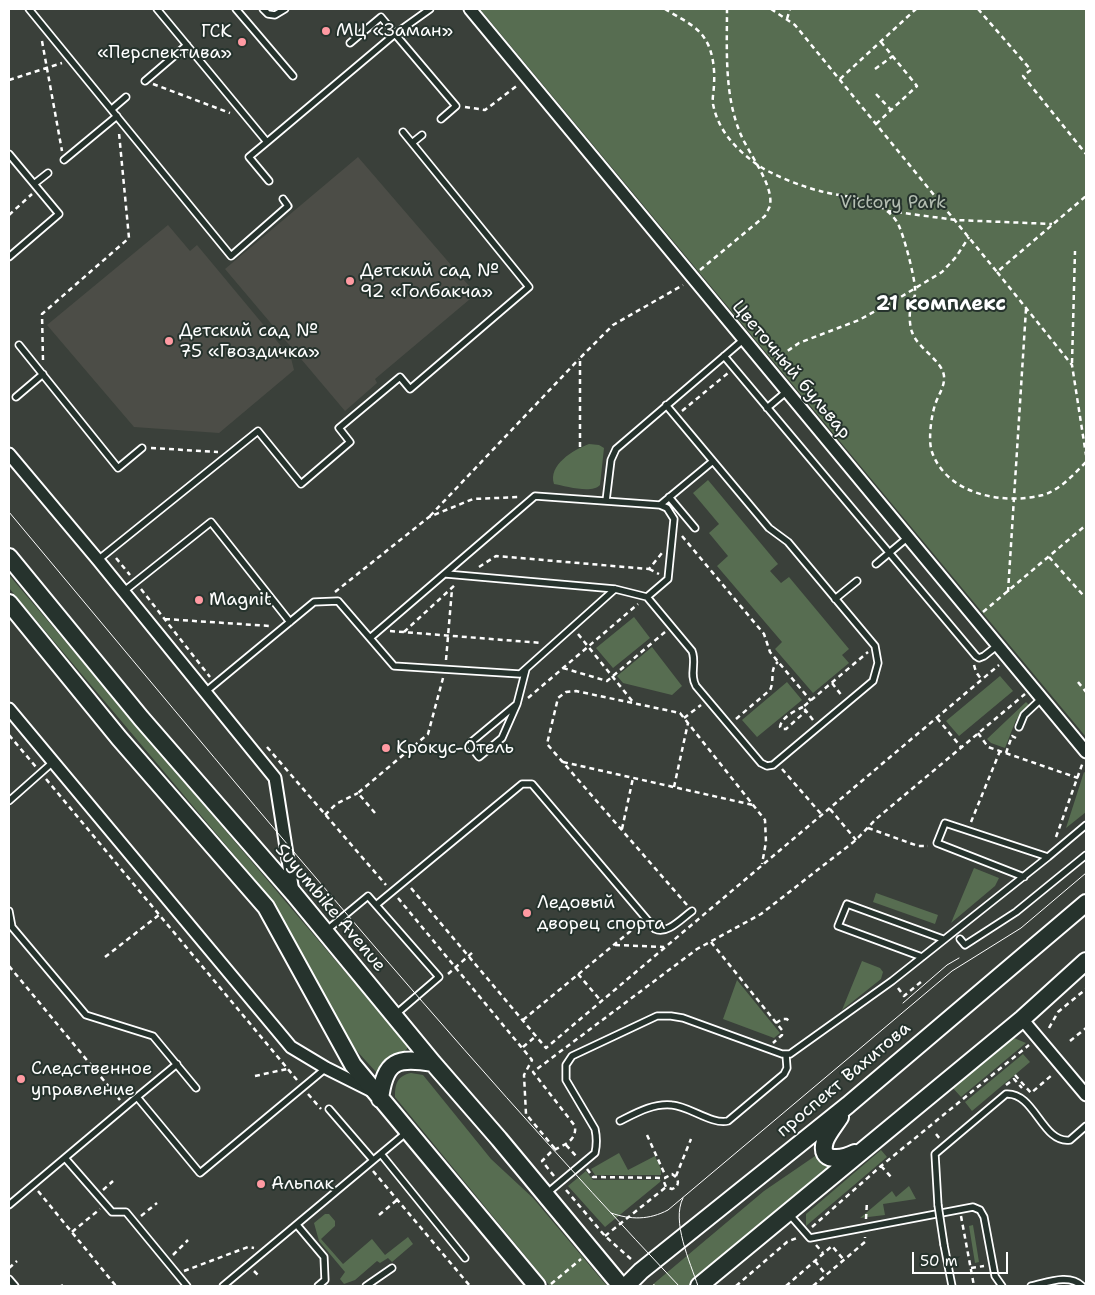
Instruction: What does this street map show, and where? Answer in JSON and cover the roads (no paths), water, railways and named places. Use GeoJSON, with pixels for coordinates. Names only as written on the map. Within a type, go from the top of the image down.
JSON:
{"type":"FeatureCollection","features":[{"type":"Feature","properties":{"kind":"main road","name":"Suyumbike Avenue"},"geometry":{"type":"LineString","coordinates":[[9,556],[141,718],[294,894],[433,1063],[500,1139],[545,1195],[587,1253],[620,1286]]}},
{"type":"Feature","properties":{"kind":"main road"},"geometry":{"type":"LineString","coordinates":[[9,603],[120,738],[266,907],[353,1065],[407,1132],[543,1286]]}},
{"type":"Feature","properties":{"kind":"main road","name":"проспект Вахитова"},"geometry":{"type":"LineString","coordinates":[[626,1286],[637,1266],[848,1105],[1079,911],[1086,903]]}},
{"type":"Feature","properties":{"kind":"main road"},"geometry":{"type":"LineString","coordinates":[[699,1286],[1022,1019],[1086,961]]}},
{"type":"Feature","properties":{"kind":"main road"},"geometry":{"type":"LineString","coordinates":[[377,1095],[386,1072],[396,1062],[411,1059],[433,1063]]}},
{"type":"Feature","properties":{"kind":"main road"},"geometry":{"type":"LineString","coordinates":[[848,1105],[826,1139],[824,1145],[827,1154],[836,1159],[841,1159],[874,1142]]}},
{"type":"Feature","properties":{"kind":"main road"},"geometry":{"type":"LineString","coordinates":[[587,1253],[612,1265],[630,1270],[637,1266]]}},
{"type":"Feature","properties":{"kind":"street","name":"Цветочный бульвар"},"geometry":{"type":"LineString","coordinates":[[470,9],[690,277],[907,538],[998,644],[1086,752]]}},
{"type":"Feature","properties":{"kind":"street"},"geometry":{"type":"LineString","coordinates":[[9,454],[98,560],[204,693],[275,778],[294,894]]}},
{"type":"Feature","properties":{"kind":"street"},"geometry":{"type":"LineString","coordinates":[[9,709],[291,1047],[377,1095]]}},
{"type":"Feature","properties":{"kind":"street"},"geometry":{"type":"LineString","coordinates":[[1022,1019],[1086,1095]]}},
{"type":"Feature","properties":{"kind":"lane"},"geometry":{"type":"LineString","coordinates":[[29,9],[233,258],[288,206],[283,198]]}},
{"type":"Feature","properties":{"kind":"lane"},"geometry":{"type":"LineString","coordinates":[[157,9],[267,142]]}},
{"type":"Feature","properties":{"kind":"lane"},"geometry":{"type":"LineString","coordinates":[[236,9],[293,76]]}},
{"type":"Feature","properties":{"kind":"lane"},"geometry":{"type":"LineString","coordinates":[[262,9],[268,14],[275,15],[285,9]]}},
{"type":"Feature","properties":{"kind":"lane"},"geometry":{"type":"LineString","coordinates":[[269,181],[249,157],[395,34],[430,9]]}},
{"type":"Feature","properties":{"kind":"lane"},"geometry":{"type":"LineString","coordinates":[[350,42],[380,17],[456,106],[441,119]]}},
{"type":"Feature","properties":{"kind":"lane"},"geometry":{"type":"LineString","coordinates":[[144,81],[187,44]]}},
{"type":"Feature","properties":{"kind":"lane"},"geometry":{"type":"LineString","coordinates":[[112,109],[126,97]]}},
{"type":"Feature","properties":{"kind":"lane"},"geometry":{"type":"LineString","coordinates":[[64,160],[117,116]]}},
{"type":"Feature","properties":{"kind":"lane"},"geometry":{"type":"LineString","coordinates":[[98,560],[258,431],[301,484],[350,442],[339,428],[400,377],[410,389],[529,287],[403,132]]}},
{"type":"Feature","properties":{"kind":"lane"},"geometry":{"type":"LineString","coordinates":[[412,143],[422,134]]}},
{"type":"Feature","properties":{"kind":"lane"},"geometry":{"type":"LineString","coordinates":[[9,154],[59,214],[9,257]]}},
{"type":"Feature","properties":{"kind":"lane"},"geometry":{"type":"LineString","coordinates":[[36,187],[48,172]]}},
{"type":"Feature","properties":{"kind":"lane"},"geometry":{"type":"LineString","coordinates":[[606,501],[611,460],[616,449],[743,340]]}},
{"type":"Feature","properties":{"kind":"lane"},"geometry":{"type":"LineString","coordinates":[[19,345],[118,468],[142,448]]}},
{"type":"Feature","properties":{"kind":"lane"},"geometry":{"type":"LineString","coordinates":[[724,356],[976,656],[979,658],[984,656],[998,644]]}},
{"type":"Feature","properties":{"kind":"lane"},"geometry":{"type":"LineString","coordinates":[[16,397],[43,374]]}},
{"type":"Feature","properties":{"kind":"lane"},"geometry":{"type":"LineString","coordinates":[[768,408],[786,392]]}},
{"type":"Feature","properties":{"kind":"lane"},"geometry":{"type":"LineString","coordinates":[[446,574],[616,589],[647,597],[692,651],[694,657],[693,680],[708,700],[762,763],[770,766],[777,762],[873,681],[878,663],[875,646],[788,542],[769,528],[666,405]]}},
{"type":"Feature","properties":{"kind":"lane"},"geometry":{"type":"LineString","coordinates":[[660,506],[713,461]]}},
{"type":"Feature","properties":{"kind":"lane"},"geometry":{"type":"LineString","coordinates":[[370,638],[535,496],[668,508],[674,519],[668,579],[647,597]]}},
{"type":"Feature","properties":{"kind":"lane"},"geometry":{"type":"LineString","coordinates":[[669,497],[695,528]]}},
{"type":"Feature","properties":{"kind":"lane"},"geometry":{"type":"LineString","coordinates":[[124,592],[211,522],[290,622]]}},
{"type":"Feature","properties":{"kind":"lane"},"geometry":{"type":"LineString","coordinates":[[876,564],[907,538]]}},
{"type":"Feature","properties":{"kind":"lane"},"geometry":{"type":"LineString","coordinates":[[835,598],[857,580]]}},
{"type":"Feature","properties":{"kind":"lane"},"geometry":{"type":"LineString","coordinates":[[204,693],[314,602],[338,600],[394,666],[520,674],[616,589]]}},
{"type":"Feature","properties":{"kind":"lane"},"geometry":{"type":"LineString","coordinates":[[516,707],[469,744],[479,757],[502,738],[516,707],[526,669]]}},
{"type":"Feature","properties":{"kind":"lane"},"geometry":{"type":"LineString","coordinates":[[1019,727],[1024,715],[1042,698]]}},
{"type":"Feature","properties":{"kind":"lane"},"geometry":{"type":"LineString","coordinates":[[9,800],[53,762]]}},
{"type":"Feature","properties":{"kind":"lane"},"geometry":{"type":"LineString","coordinates":[[376,905],[522,784],[529,783],[532,784],[654,929],[665,931],[692,911]]}},
{"type":"Feature","properties":{"kind":"lane"},"geometry":{"type":"LineString","coordinates":[[1024,877],[937,843],[945,823],[1048,858]]}},
{"type":"Feature","properties":{"kind":"lane"},"geometry":{"type":"LineString","coordinates":[[545,1195],[595,1153],[596,1148],[597,1136],[595,1129],[566,1080],[566,1065],[572,1056],[657,1016],[667,1015],[683,1018],[786,1055],[795,1051],[892,981],[1048,858],[1086,825]]}},
{"type":"Feature","properties":{"kind":"lane"},"geometry":{"type":"LineString","coordinates":[[960,939],[965,945],[1016,912],[1086,855]]}},
{"type":"Feature","properties":{"kind":"lane"},"geometry":{"type":"LineString","coordinates":[[325,932],[368,896],[439,977],[394,1015]]}},
{"type":"Feature","properties":{"kind":"lane"},"geometry":{"type":"LineString","coordinates":[[922,957],[838,926],[846,904],[943,939]]}},
{"type":"Feature","properties":{"kind":"lane"},"geometry":{"type":"LineString","coordinates":[[9,911],[12,927],[86,1015],[153,1036],[196,1088]]}},
{"type":"Feature","properties":{"kind":"lane"},"geometry":{"type":"LineString","coordinates":[[620,1121],[649,1107],[667,1104],[720,1121],[728,1121],[784,1074],[787,1068],[786,1055]]}},
{"type":"Feature","properties":{"kind":"lane"},"geometry":{"type":"LineString","coordinates":[[9,1205],[176,1064]]}},
{"type":"Feature","properties":{"kind":"lane"},"geometry":{"type":"LineString","coordinates":[[137,1097],[200,1173],[326,1068]]}},
{"type":"Feature","properties":{"kind":"lane"},"geometry":{"type":"LineString","coordinates":[[952,1286],[938,1205],[935,1154],[1006,1094],[1022,1098],[1052,1134],[1060,1140],[1070,1140],[1086,1126]]}},
{"type":"Feature","properties":{"kind":"lane"},"geometry":{"type":"LineString","coordinates":[[329,1109],[373,1160]]}},
{"type":"Feature","properties":{"kind":"lane"},"geometry":{"type":"LineString","coordinates":[[223,1286],[407,1132]]}},
{"type":"Feature","properties":{"kind":"lane"},"geometry":{"type":"LineString","coordinates":[[381,1154],[465,1258]]}},
{"type":"Feature","properties":{"kind":"lane"},"geometry":{"type":"LineString","coordinates":[[65,1158],[112,1212],[126,1212],[187,1286]]}},
{"type":"Feature","properties":{"kind":"lane"},"geometry":{"type":"LineString","coordinates":[[788,1213],[810,1238],[973,1207],[983,1213],[995,1276],[1002,1286]]}},
{"type":"Feature","properties":{"kind":"lane"},"geometry":{"type":"LineString","coordinates":[[297,1225],[324,1257],[325,1280],[330,1286]]}},
{"type":"Feature","properties":{"kind":"lane"},"geometry":{"type":"LineString","coordinates":[[837,1233],[843,1225]]}},
{"type":"Feature","properties":{"kind":"lane"},"geometry":{"type":"LineString","coordinates":[[366,1286],[392,1268]]}},
{"type":"Feature","properties":{"kind":"lane"},"geometry":{"type":"LineString","coordinates":[[9,1279],[15,1286]]}},
{"type":"Feature","properties":{"kind":"lane"},"geometry":{"type":"LineString","coordinates":[[318,1286],[325,1280]]}},
{"type":"Feature","properties":{"kind":"lane"},"geometry":{"type":"LineString","coordinates":[[1031,1286],[1074,1280],[1082,1286]]}},
{"type":"Feature","properties":{"kind":"tram line"},"geometry":{"type":"LineString","coordinates":[[9,512],[338,904],[506,1097],[679,1286]]}},
{"type":"Feature","properties":{"kind":"tram line"},"geometry":{"type":"LineString","coordinates":[[611,1213],[640,1218],[654,1216],[668,1210],[952,971],[1021,928],[1086,873]]}},
{"type":"Feature","properties":{"kind":"tram line"},"geometry":{"type":"LineString","coordinates":[[903,1003],[947,965],[959,958]]}},
{"type":"Feature","properties":{"kind":"tram line"},"geometry":{"type":"LineString","coordinates":[[683,1198],[680,1207],[680,1230],[698,1286]]}},
{"type":"Feature","properties":{"kind":"place","name":"МЦ «Заман»"},"geometry":{"type":"Point","coordinates":[326,31]}},
{"type":"Feature","properties":{"kind":"place","name":"ГСК «Перспектива»"},"geometry":{"type":"Point","coordinates":[242,42]}},
{"type":"Feature","properties":{"kind":"place","name":"Детский сад № 92 «Голбакча»"},"geometry":{"type":"Point","coordinates":[350,281]}},
{"type":"Feature","properties":{"kind":"place","name":"Детский сад № 75 «Гвоздичка»"},"geometry":{"type":"Point","coordinates":[169,341]}},
{"type":"Feature","properties":{"kind":"place","name":"Magnit"},"geometry":{"type":"Point","coordinates":[199,600]}},
{"type":"Feature","properties":{"kind":"place","name":"Крокус-Отель"},"geometry":{"type":"Point","coordinates":[386,748]}},
{"type":"Feature","properties":{"kind":"place","name":"Ледовый дворец спорта"},"geometry":{"type":"Point","coordinates":[527,913]}},
{"type":"Feature","properties":{"kind":"place","name":"Следственное управление"},"geometry":{"type":"Point","coordinates":[21,1079]}},
{"type":"Feature","properties":{"kind":"place","name":"Альпак"},"geometry":{"type":"Point","coordinates":[261,1184]}},
{"type":"Feature","properties":{"kind":"district","name":"21 комплекс"},"geometry":{"type":"Point","coordinates":[941,305]}},
{"type":"Feature","properties":{"kind":"park label","name":"Victory Park"},"geometry":{"type":"Point","coordinates":[893,203]}}]}
